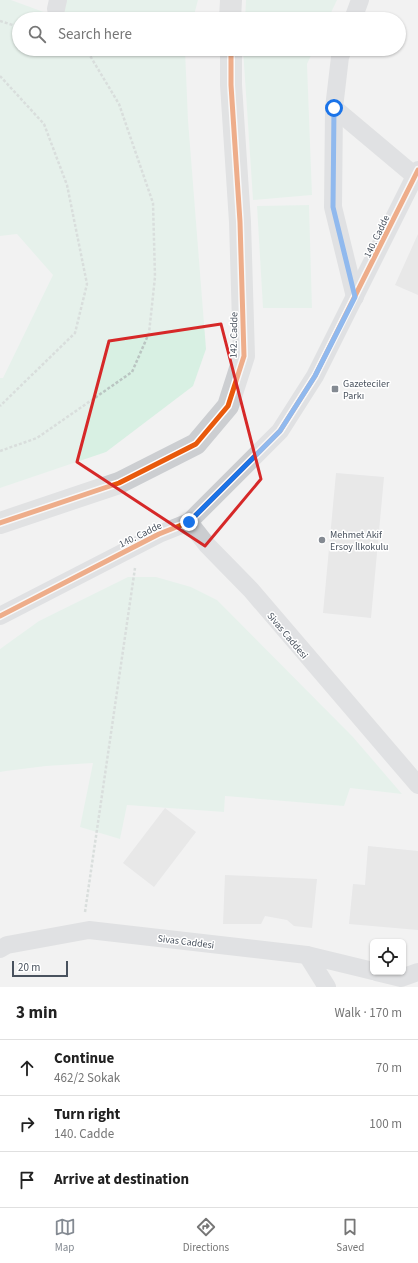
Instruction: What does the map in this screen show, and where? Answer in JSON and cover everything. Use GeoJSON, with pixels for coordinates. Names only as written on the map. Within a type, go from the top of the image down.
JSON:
{"type":"FeatureCollection","features":[{"type":"Feature","properties":{"kind":"street"},"geometry":{"type":"LineString","coordinates":[[230,12],[231,0]]}},
{"type":"Feature","properties":{"kind":"street"},"geometry":{"type":"LineString","coordinates":[[356,12],[360,0]]}},
{"type":"Feature","properties":{"kind":"street","name":"142. Cadde"},"geometry":{"type":"LineString","coordinates":[[0,523],[119,483],[196,444],[228,406],[244,356],[240,222],[230,56]]}},
{"type":"Feature","properties":{"kind":"street"},"geometry":{"type":"LineString","coordinates":[[340,56],[334,108],[333,207],[355,297]]}},
{"type":"Feature","properties":{"kind":"street"},"geometry":{"type":"LineString","coordinates":[[334,108],[417,173]]}},
{"type":"Feature","properties":{"kind":"street","name":"140. Cadde"},"geometry":{"type":"LineString","coordinates":[[0,616],[159,534],[189,522],[280,431],[315,376],[417,173]]}},
{"type":"Feature","properties":{"kind":"street","name":"Sivas Caddesi"},"geometry":{"type":"LineString","coordinates":[[189,522],[207,545],[251,590],[418,785]]}},
{"type":"Feature","properties":{"kind":"street","name":"Sivas Caddesi"},"geometry":{"type":"LineString","coordinates":[[0,949],[7,945],[89,930],[307,955],[370,971]]}},
{"type":"Feature","properties":{"kind":"street"},"geometry":{"type":"LineString","coordinates":[[307,955],[327,987]]}},
{"type":"Feature","properties":{"kind":"street","name":"Sivas Caddesi"},"geometry":{"type":"LineString","coordinates":[[388,975],[401,978],[418,972]]}},
{"type":"Feature","properties":{"kind":"path"},"geometry":{"type":"LineString","coordinates":[[0,21],[12,25]]}},
{"type":"Feature","properties":{"kind":"path"},"geometry":{"type":"LineString","coordinates":[[0,451],[37,438],[132,372],[150,333],[155,277],[153,203],[119,104],[90,56]]}},
{"type":"Feature","properties":{"kind":"path"},"geometry":{"type":"LineString","coordinates":[[0,76],[44,124],[67,185],[87,284],[75,333],[0,406]]}},
{"type":"Feature","properties":{"kind":"path"},"geometry":{"type":"LineString","coordinates":[[82,931],[135,568]]}},
{"type":"Feature","properties":{"kind":"highlighted area"},"geometry":{"type":"Polygon","coordinates":[[[221,324],[261,479],[205,546],[77,462],[109,341],[221,324]]]}},
{"type":"Feature","properties":{"kind":"green space"},"geometry":{"type":"Polygon","coordinates":[[[0,0],[11,0],[44,12],[12,12],[12,56],[185,56],[188,120],[206,349],[193,386],[106,452],[0,488],[0,378],[3,378],[53,275],[17,234],[0,236],[0,0]]]}},
{"type":"Feature","properties":{"kind":"green space"},"geometry":{"type":"Polygon","coordinates":[[[64,0],[198,0],[195,12],[61,12],[64,0]]]}},
{"type":"Feature","properties":{"kind":"green space"},"geometry":{"type":"Polygon","coordinates":[[[246,0],[337,0],[331,12],[245,12],[246,0]]]}},
{"type":"Feature","properties":{"kind":"green space"},"geometry":{"type":"Polygon","coordinates":[[[243,56],[311,56],[307,64],[312,195],[253,200],[243,56]]]}},
{"type":"Feature","properties":{"kind":"green space"},"geometry":{"type":"Polygon","coordinates":[[[309,205],[312,308],[263,308],[257,206],[309,205]]]}},
{"type":"Feature","properties":{"kind":"green space"},"geometry":{"type":"Polygon","coordinates":[[[128,577],[156,577],[191,587],[217,600],[353,737],[402,794],[350,788],[344,806],[225,796],[224,812],[127,805],[120,839],[80,827],[93,763],[46,766],[0,772],[0,649],[39,621],[128,577]]]}},
{"type":"Feature","properties":{"kind":"building"},"geometry":{"type":"Polygon","coordinates":[[[418,234],[418,295],[395,285],[418,234]]]}},
{"type":"Feature","properties":{"kind":"building"},"geometry":{"type":"Polygon","coordinates":[[[336,473],[384,477],[371,618],[323,613],[336,473]]]}},
{"type":"Feature","properties":{"kind":"building"},"geometry":{"type":"Polygon","coordinates":[[[165,808],[196,832],[154,887],[123,863],[165,808]]]}},
{"type":"Feature","properties":{"kind":"building"},"geometry":{"type":"Polygon","coordinates":[[[368,846],[418,851],[418,930],[349,924],[353,884],[365,885],[368,846]]]}},
{"type":"Feature","properties":{"kind":"building"},"geometry":{"type":"Polygon","coordinates":[[[225,875],[317,879],[312,928],[294,926],[287,920],[265,916],[261,924],[223,924],[225,875]]]}},
{"type":"Feature","properties":{"kind":"cycle path"},"geometry":{"type":"LineString","coordinates":[[0,523],[119,483],[196,444],[228,406],[244,356],[240,222],[231,85],[231,56]]}},
{"type":"Feature","properties":{"kind":"cycle path"},"geometry":{"type":"LineString","coordinates":[[0,616],[159,534],[189,522],[280,431],[315,376],[418,170]]}},
{"type":"Feature","properties":{"kind":"place","name":"Gazeteciler Parkı"},"geometry":{"type":"Point","coordinates":[335,389]}},
{"type":"Feature","properties":{"kind":"place","name":"Mehmet Akif Ersoy İlkokulu"},"geometry":{"type":"Point","coordinates":[322,540]}},
{"type":"Feature","properties":{"kind":"route"},"geometry":{"type":"LineString","coordinates":[[189,522],[280,431],[315,376],[355,297],[333,207],[334,108]]}}]}
